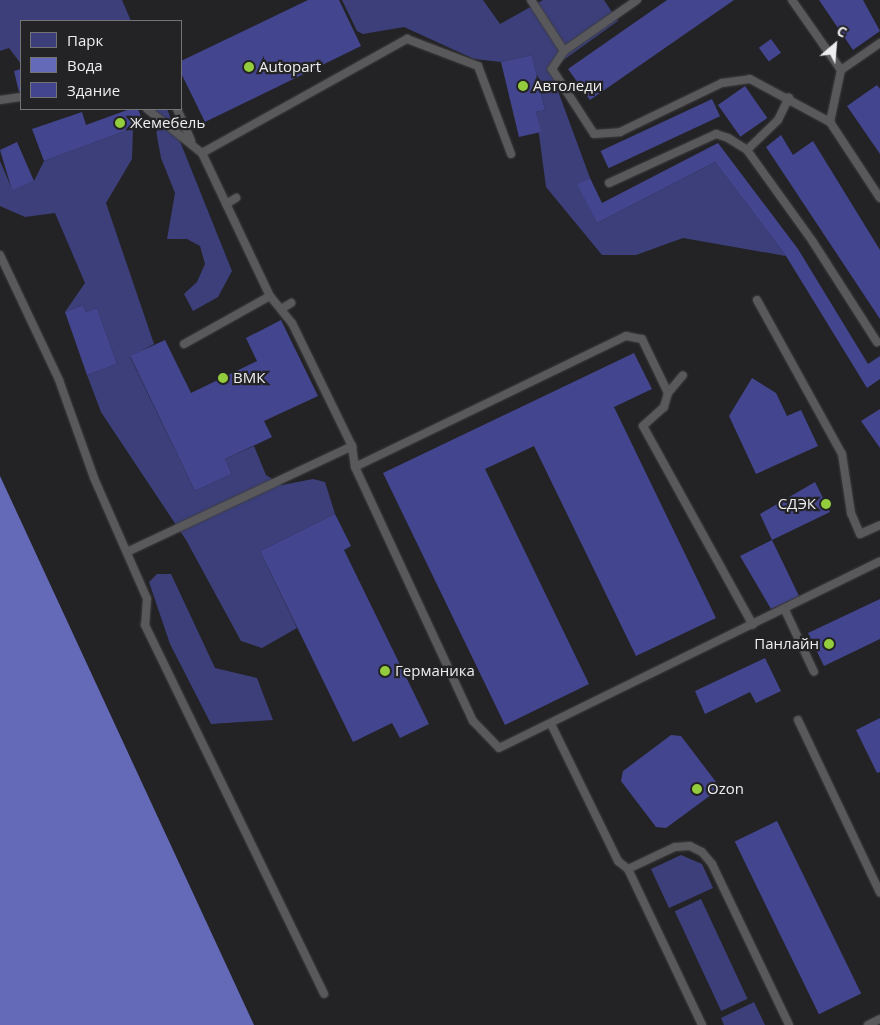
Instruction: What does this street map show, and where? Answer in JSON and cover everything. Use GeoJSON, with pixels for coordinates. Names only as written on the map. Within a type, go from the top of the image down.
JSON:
{"type":"FeatureCollection","features":[{"type":"Feature","properties":{"kind":"lane"},"geometry":{"type":"LineString","coordinates":[[531,0],[564,51]]}},
{"type":"Feature","properties":{"kind":"lane"},"geometry":{"type":"LineString","coordinates":[[637,0],[564,51],[552,69],[594,134],[620,132],[722,83],[750,79],[789,96],[830,122],[880,198]]}},
{"type":"Feature","properties":{"kind":"lane"},"geometry":{"type":"LineString","coordinates":[[792,0],[841,70]]}},
{"type":"Feature","properties":{"kind":"lane"},"geometry":{"type":"LineString","coordinates":[[202,153],[407,39],[478,66],[511,154]]}},
{"type":"Feature","properties":{"kind":"lane"},"geometry":{"type":"LineString","coordinates":[[830,122],[841,70],[880,43]]}},
{"type":"Feature","properties":{"kind":"lane"},"geometry":{"type":"LineString","coordinates":[[747,150],[778,120],[789,96]]}},
{"type":"Feature","properties":{"kind":"lane"},"geometry":{"type":"LineString","coordinates":[[0,100],[20,97]]}},
{"type":"Feature","properties":{"kind":"lane"},"geometry":{"type":"LineString","coordinates":[[148,110],[158,121],[192,141]]}},
{"type":"Feature","properties":{"kind":"lane"},"geometry":{"type":"LineString","coordinates":[[177,110],[192,141],[202,153],[270,296],[292,323],[352,446],[355,467],[473,721],[499,748],[785,610],[880,561]]}},
{"type":"Feature","properties":{"kind":"lane"},"geometry":{"type":"LineString","coordinates":[[609,183],[716,134],[747,150],[877,342]]}},
{"type":"Feature","properties":{"kind":"lane"},"geometry":{"type":"LineString","coordinates":[[226,204],[236,198]]}},
{"type":"Feature","properties":{"kind":"lane"},"geometry":{"type":"LineString","coordinates":[[0,255],[59,380],[147,599],[145,625],[324,994]]}},
{"type":"Feature","properties":{"kind":"lane"},"geometry":{"type":"LineString","coordinates":[[184,344],[270,296]]}},
{"type":"Feature","properties":{"kind":"lane"},"geometry":{"type":"LineString","coordinates":[[757,300],[842,454],[852,513],[860,534],[880,524]]}},
{"type":"Feature","properties":{"kind":"lane"},"geometry":{"type":"LineString","coordinates":[[281,309],[292,303]]}},
{"type":"Feature","properties":{"kind":"lane"},"geometry":{"type":"LineString","coordinates":[[355,467],[626,336],[642,339],[668,393]]}},
{"type":"Feature","properties":{"kind":"lane"},"geometry":{"type":"LineString","coordinates":[[683,375],[668,393],[664,407],[644,426],[753,625]]}},
{"type":"Feature","properties":{"kind":"lane"},"geometry":{"type":"LineString","coordinates":[[127,552],[352,446]]}},
{"type":"Feature","properties":{"kind":"lane"},"geometry":{"type":"LineString","coordinates":[[785,610],[814,672]]}},
{"type":"Feature","properties":{"kind":"lane"},"geometry":{"type":"LineString","coordinates":[[798,720],[880,893]]}},
{"type":"Feature","properties":{"kind":"lane"},"geometry":{"type":"LineString","coordinates":[[551,724],[618,861],[628,869],[702,1025]]}},
{"type":"Feature","properties":{"kind":"lane"},"geometry":{"type":"LineString","coordinates":[[628,869],[675,847],[690,846],[702,852],[712,864],[789,1025]]}},
{"type":"Feature","properties":{"kind":"lane"},"geometry":{"type":"LineString","coordinates":[[868,1025],[880,1019]]}},
{"type":"Feature","properties":{"kind":"green space"},"geometry":{"type":"Polygon","coordinates":[[[0,0],[122,0],[131,20],[20,20],[20,63],[9,48],[0,51],[0,0]]]}},
{"type":"Feature","properties":{"kind":"green space"},"geometry":{"type":"Polygon","coordinates":[[[342,0],[483,0],[500,24],[543,0],[604,0],[618,21],[558,64],[554,80],[590,178],[578,184],[597,223],[715,162],[786,256],[683,238],[636,255],[602,255],[546,187],[536,112],[545,110],[532,55],[501,62],[474,59],[404,27],[363,34],[357,31],[342,0]]]}},
{"type":"Feature","properties":{"kind":"green space"},"geometry":{"type":"Polygon","coordinates":[[[152,110],[167,110],[232,271],[218,297],[193,311],[184,294],[197,282],[205,264],[200,246],[187,239],[167,239],[175,193],[161,158],[152,110]]]}},
{"type":"Feature","properties":{"kind":"green space"},"geometry":{"type":"Polygon","coordinates":[[[133,128],[132,159],[106,203],[154,344],[130,357],[195,491],[232,474],[225,459],[254,446],[266,475],[282,485],[313,479],[325,482],[335,514],[260,551],[297,628],[262,648],[241,641],[186,540],[101,412],[87,375],[117,364],[97,308],[86,312],[83,305],[65,312],[85,283],[55,213],[25,217],[0,206],[0,161],[12,189],[34,181],[44,161],[133,128]]]}},
{"type":"Feature","properties":{"kind":"green space"},"geometry":{"type":"Polygon","coordinates":[[[157,574],[171,574],[215,668],[257,678],[273,720],[211,724],[170,644],[149,582],[157,574]]]}},
{"type":"Feature","properties":{"kind":"green space"},"geometry":{"type":"Polygon","coordinates":[[[681,855],[702,864],[713,888],[669,908],[651,869],[681,855]]]}},
{"type":"Feature","properties":{"kind":"green space"},"geometry":{"type":"Polygon","coordinates":[[[701,899],[747,999],[721,1011],[675,911],[701,899]]]}},
{"type":"Feature","properties":{"kind":"green space"},"geometry":{"type":"Polygon","coordinates":[[[754,1002],[765,1025],[724,1025],[721,1018],[754,1002]]]}},
{"type":"Feature","properties":{"kind":"water"},"geometry":{"type":"Polygon","coordinates":[[[0,476],[254,1025],[0,1025],[0,476]]]}},
{"type":"Feature","properties":{"kind":"building","name":"Autopart"},"geometry":{"type":"Polygon","coordinates":[[[308,0],[339,0],[361,46],[205,122],[182,75],[182,61],[308,0]]]}},
{"type":"Feature","properties":{"kind":"building"},"geometry":{"type":"Polygon","coordinates":[[[667,0],[734,0],[590,100],[568,69],[667,0]]]}},
{"type":"Feature","properties":{"kind":"building"},"geometry":{"type":"Polygon","coordinates":[[[819,0],[863,0],[880,31],[853,50],[819,0]]]}},
{"type":"Feature","properties":{"kind":"building"},"geometry":{"type":"Polygon","coordinates":[[[771,39],[781,53],[769,62],[759,48],[771,39]]]}},
{"type":"Feature","properties":{"kind":"building","name":"Автоледи"},"geometry":{"type":"Polygon","coordinates":[[[532,55],[545,110],[536,112],[541,132],[519,137],[501,62],[532,55]]]}},
{"type":"Feature","properties":{"kind":"building"},"geometry":{"type":"Polygon","coordinates":[[[20,69],[19,92],[14,71],[20,69]]]}},
{"type":"Feature","properties":{"kind":"building"},"geometry":{"type":"Polygon","coordinates":[[[877,85],[880,89],[880,154],[847,106],[877,85]]]}},
{"type":"Feature","properties":{"kind":"building"},"geometry":{"type":"Polygon","coordinates":[[[745,86],[767,118],[740,137],[718,105],[745,86]]]}},
{"type":"Feature","properties":{"kind":"building"},"geometry":{"type":"Polygon","coordinates":[[[712,99],[720,116],[609,168],[601,151],[712,99]]]}},
{"type":"Feature","properties":{"kind":"building"},"geometry":{"type":"Polygon","coordinates":[[[127,110],[138,110],[144,124],[44,161],[32,129],[82,112],[86,125],[127,110]]]}},
{"type":"Feature","properties":{"kind":"building"},"geometry":{"type":"Polygon","coordinates":[[[781,135],[793,155],[813,141],[880,250],[880,319],[766,147],[781,135]]]}},
{"type":"Feature","properties":{"kind":"building"},"geometry":{"type":"Polygon","coordinates":[[[17,142],[34,181],[12,190],[0,150],[17,142]]]}},
{"type":"Feature","properties":{"kind":"building"},"geometry":{"type":"Polygon","coordinates":[[[718,143],[798,249],[868,364],[880,356],[880,379],[867,388],[786,256],[715,162],[597,223],[577,184],[590,178],[602,203],[718,143]]]}},
{"type":"Feature","properties":{"kind":"building"},"geometry":{"type":"Polygon","coordinates":[[[83,305],[86,312],[97,308],[117,364],[87,375],[65,312],[83,305]]]}},
{"type":"Feature","properties":{"kind":"building"},"geometry":{"type":"Polygon","coordinates":[[[281,320],[318,396],[264,421],[272,437],[225,459],[232,474],[195,491],[130,356],[165,340],[191,393],[257,361],[246,338],[281,320]]]}},
{"type":"Feature","properties":{"kind":"building"},"geometry":{"type":"Polygon","coordinates":[[[634,353],[652,389],[614,407],[716,618],[636,656],[534,446],[485,469],[589,684],[505,725],[383,473],[634,353]]]}},
{"type":"Feature","properties":{"kind":"building"},"geometry":{"type":"Polygon","coordinates":[[[752,378],[776,393],[787,416],[801,410],[818,446],[756,474],[729,416],[752,378]]]}},
{"type":"Feature","properties":{"kind":"building"},"geometry":{"type":"Polygon","coordinates":[[[880,409],[880,448],[861,421],[880,409]]]}},
{"type":"Feature","properties":{"kind":"building"},"geometry":{"type":"Polygon","coordinates":[[[815,482],[830,512],[772,540],[760,514],[815,482]]]}},
{"type":"Feature","properties":{"kind":"building"},"geometry":{"type":"Polygon","coordinates":[[[335,514],[351,546],[344,550],[429,724],[400,738],[392,723],[353,742],[260,551],[335,514]]]}},
{"type":"Feature","properties":{"kind":"building"},"geometry":{"type":"Polygon","coordinates":[[[772,540],[799,596],[771,609],[740,556],[772,540]]]}},
{"type":"Feature","properties":{"kind":"building"},"geometry":{"type":"Polygon","coordinates":[[[880,599],[880,639],[824,666],[808,633],[880,599]]]}},
{"type":"Feature","properties":{"kind":"building"},"geometry":{"type":"Polygon","coordinates":[[[765,658],[781,691],[756,703],[750,692],[705,714],[695,691],[765,658]]]}},
{"type":"Feature","properties":{"kind":"building"},"geometry":{"type":"Polygon","coordinates":[[[880,718],[880,772],[877,773],[856,730],[880,718]]]}},
{"type":"Feature","properties":{"kind":"building"},"geometry":{"type":"Polygon","coordinates":[[[671,735],[681,736],[716,782],[715,792],[666,828],[656,827],[621,781],[623,771],[671,735]]]}},
{"type":"Feature","properties":{"kind":"building"},"geometry":{"type":"Polygon","coordinates":[[[777,821],[861,994],[819,1014],[735,842],[777,821]]]}},
{"type":"Feature","properties":{"kind":"place","name":"Autopart"},"geometry":{"type":"Point","coordinates":[249,67]}},
{"type":"Feature","properties":{"kind":"place","name":"Автоледи"},"geometry":{"type":"Point","coordinates":[523,86]}},
{"type":"Feature","properties":{"kind":"place","name":"Жемебель"},"geometry":{"type":"Point","coordinates":[120,123]}},
{"type":"Feature","properties":{"kind":"place","name":"ВМК"},"geometry":{"type":"Point","coordinates":[223,378]}},
{"type":"Feature","properties":{"kind":"place","name":"СДЭК"},"geometry":{"type":"Point","coordinates":[826,504]}},
{"type":"Feature","properties":{"kind":"place","name":"Панлайн"},"geometry":{"type":"Point","coordinates":[829,644]}},
{"type":"Feature","properties":{"kind":"place","name":"Германика"},"geometry":{"type":"Point","coordinates":[385,671]}},
{"type":"Feature","properties":{"kind":"place","name":"Ozon"},"geometry":{"type":"Point","coordinates":[697,789]}}]}
